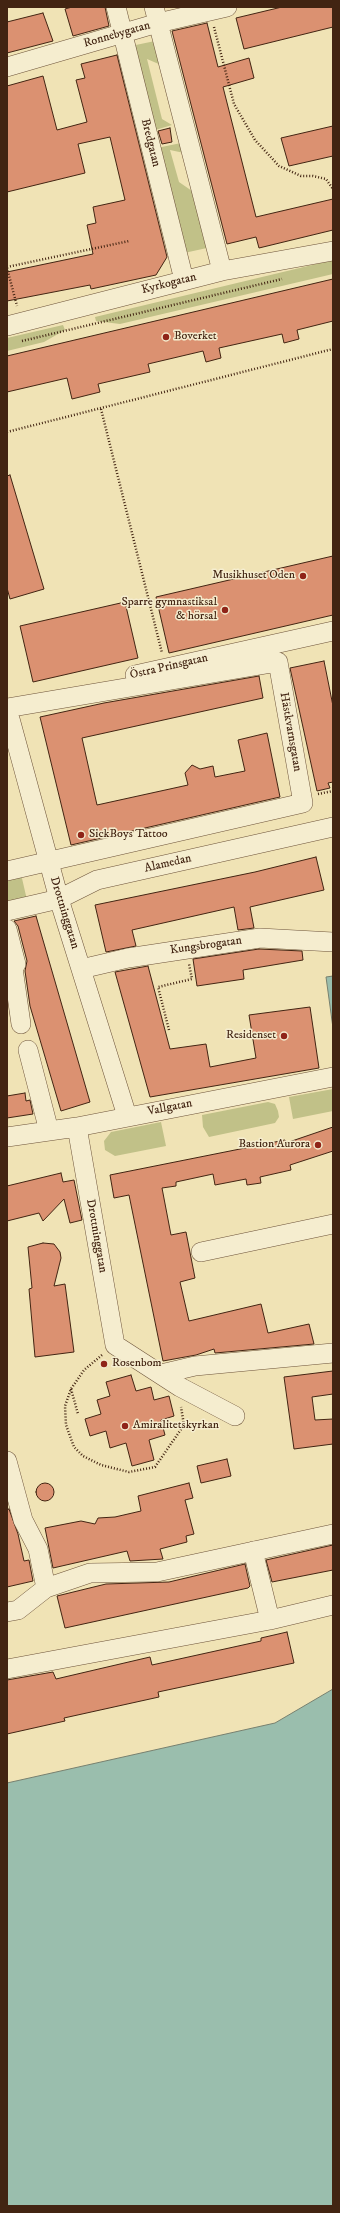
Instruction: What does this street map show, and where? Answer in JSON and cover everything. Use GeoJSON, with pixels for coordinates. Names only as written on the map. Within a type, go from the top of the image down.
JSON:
{"type":"FeatureCollection","features":[{"type":"Feature","properties":{"kind":"street","name":"Bredgatan"},"geometry":{"type":"LineString","coordinates":[[116,7],[184,280]]}},
{"type":"Feature","properties":{"kind":"street","name":"Ronnebygatan"},"geometry":{"type":"LineString","coordinates":[[7,67],[123,34],[156,15],[219,9]]}},
{"type":"Feature","properties":{"kind":"street"},"geometry":{"type":"LineString","coordinates":[[156,15],[222,271]]}},
{"type":"Feature","properties":{"kind":"street","name":"Kyrkogatan"},"geometry":{"type":"LineString","coordinates":[[14,324],[222,271],[333,252]]}},
{"type":"Feature","properties":{"kind":"street","name":"Östra Prinsgatan"},"geometry":{"type":"LineString","coordinates":[[7,708],[165,667],[333,631]]}},
{"type":"Feature","properties":{"kind":"street","name":"Östra Prinsgatan"},"geometry":{"type":"LineString","coordinates":[[7,708],[278,662]]}},
{"type":"Feature","properties":{"kind":"street","name":"Hästkvarnsgatan"},"geometry":{"type":"LineString","coordinates":[[49,861],[303,803],[278,662]]}},
{"type":"Feature","properties":{"kind":"street","name":"Drottninggatan"},"geometry":{"type":"LineString","coordinates":[[7,708],[59,899],[127,1116]]}},
{"type":"Feature","properties":{"kind":"street","name":"Alamedan"},"geometry":{"type":"LineString","coordinates":[[7,911],[59,899],[97,880],[333,827]]}},
{"type":"Feature","properties":{"kind":"street"},"geometry":{"type":"LineString","coordinates":[[7,871],[49,861]]}},
{"type":"Feature","properties":{"kind":"street"},"geometry":{"type":"LineString","coordinates":[[7,929],[16,964],[13,968],[21,1024]]}},
{"type":"Feature","properties":{"kind":"street","name":"Kungsbrogatan"},"geometry":{"type":"LineString","coordinates":[[81,969],[128,958],[260,938],[333,942]]}},
{"type":"Feature","properties":{"kind":"street"},"geometry":{"type":"LineString","coordinates":[[28,1050],[49,1131]]}},
{"type":"Feature","properties":{"kind":"street","name":"Vallgatan"},"geometry":{"type":"LineString","coordinates":[[7,1137],[77,1127],[127,1116],[333,1077]]}},
{"type":"Feature","properties":{"kind":"street","name":"Drottninggatan"},"geometry":{"type":"LineString","coordinates":[[77,1127],[115,1345]]}},
{"type":"Feature","properties":{"kind":"street"},"geometry":{"type":"LineString","coordinates":[[201,1252],[333,1224]]}},
{"type":"Feature","properties":{"kind":"street"},"geometry":{"type":"LineString","coordinates":[[115,1345],[180,1387],[235,1416]]}},
{"type":"Feature","properties":{"kind":"street"},"geometry":{"type":"LineString","coordinates":[[161,1374],[195,1366],[333,1353]]}},
{"type":"Feature","properties":{"kind":"street"},"geometry":{"type":"LineString","coordinates":[[7,1461],[24,1520],[38,1550],[46,1588]]}},
{"type":"Feature","properties":{"kind":"street"},"geometry":{"type":"LineString","coordinates":[[7,1612],[18,1610],[46,1588],[90,1573],[158,1572],[333,1534]]}},
{"type":"Feature","properties":{"kind":"street"},"geometry":{"type":"LineString","coordinates":[[253,1551],[270,1620]]}},
{"type":"Feature","properties":{"kind":"street"},"geometry":{"type":"LineString","coordinates":[[7,1669],[270,1620],[333,1605]]}},
{"type":"Feature","properties":{"kind":"path"},"geometry":{"type":"LineString","coordinates":[[219,9],[234,104],[255,140],[278,166],[301,176],[313,176],[326,179],[333,189]]}},
{"type":"Feature","properties":{"kind":"path"},"geometry":{"type":"LineString","coordinates":[[14,324],[7,268],[129,241]]}},
{"type":"Feature","properties":{"kind":"path"},"geometry":{"type":"LineString","coordinates":[[20,342],[288,278]]}},
{"type":"Feature","properties":{"kind":"path"},"geometry":{"type":"LineString","coordinates":[[7,432],[333,349]]}},
{"type":"Feature","properties":{"kind":"path"},"geometry":{"type":"LineString","coordinates":[[101,409],[165,667]]}},
{"type":"Feature","properties":{"kind":"path"},"geometry":{"type":"LineString","coordinates":[[326,792],[333,791]]}},
{"type":"Feature","properties":{"kind":"path"},"geometry":{"type":"LineString","coordinates":[[169,1030],[158,987],[192,980],[187,948]]}},
{"type":"Feature","properties":{"kind":"path"},"geometry":{"type":"LineString","coordinates":[[115,1345],[84,1370],[71,1389],[65,1406],[65,1419],[74,1447],[83,1456],[101,1465],[129,1472],[155,1467],[178,1437],[184,1425],[180,1387]]}},
{"type":"Feature","properties":{"kind":"path"},"geometry":{"type":"LineString","coordinates":[[71,1389],[78,1414]]}},
{"type":"Feature","properties":{"kind":"green space"},"geometry":{"type":"Polygon","coordinates":[[[155,41],[161,65],[147,59],[162,119],[172,125],[152,131],[131,46],[155,41]]]}},
{"type":"Feature","properties":{"kind":"green space"},"geometry":{"type":"Polygon","coordinates":[[[181,143],[184,153],[170,150],[179,182],[192,191],[207,248],[184,253],[157,148],[181,143]]]}},
{"type":"Feature","properties":{"kind":"green space"},"geometry":{"type":"Polygon","coordinates":[[[333,260],[333,274],[120,324],[96,321],[95,317],[333,260]]]}},
{"type":"Feature","properties":{"kind":"green space"},"geometry":{"type":"Polygon","coordinates":[[[63,325],[65,330],[44,342],[7,351],[7,338],[63,325]]]}},
{"type":"Feature","properties":{"kind":"green space"},"geometry":{"type":"Polygon","coordinates":[[[21,874],[27,900],[7,905],[7,877],[21,874]]]}},
{"type":"Feature","properties":{"kind":"green space"},"geometry":{"type":"Polygon","coordinates":[[[333,1089],[333,1111],[293,1119],[289,1097],[333,1089]]]}},
{"type":"Feature","properties":{"kind":"green space"},"geometry":{"type":"Polygon","coordinates":[[[268,1102],[275,1104],[278,1111],[279,1117],[275,1123],[209,1137],[203,1127],[202,1115],[268,1102]]]}},
{"type":"Feature","properties":{"kind":"green space"},"geometry":{"type":"Polygon","coordinates":[[[161,1122],[166,1146],[115,1156],[105,1150],[104,1141],[111,1132],[161,1122]]]}},
{"type":"Feature","properties":{"kind":"shaded area"},"geometry":{"type":"Polygon","coordinates":[[[333,976],[333,1028],[326,977],[333,976]]]}},
{"type":"Feature","properties":{"kind":"shaded area"},"geometry":{"type":"Polygon","coordinates":[[[333,1689],[333,2206],[7,2206],[7,1783],[275,1723],[333,1689]]]}},
{"type":"Feature","properties":{"kind":"building"},"geometry":{"type":"Polygon","coordinates":[[[72,7],[105,7],[109,26],[73,36],[65,9],[72,7]]]}},
{"type":"Feature","properties":{"kind":"building"},"geometry":{"type":"Polygon","coordinates":[[[282,7],[333,7],[333,27],[244,49],[236,18],[282,7]]]}},
{"type":"Feature","properties":{"kind":"building"},"geometry":{"type":"Polygon","coordinates":[[[43,13],[53,41],[7,53],[7,22],[43,13]]]}},
{"type":"Feature","properties":{"kind":"building"},"geometry":{"type":"Polygon","coordinates":[[[207,23],[218,67],[249,58],[254,78],[223,87],[256,217],[333,199],[333,230],[259,248],[256,237],[227,244],[172,31],[207,23]]]}},
{"type":"Feature","properties":{"kind":"building"},"geometry":{"type":"Polygon","coordinates":[[[117,55],[167,257],[156,275],[91,289],[90,285],[7,301],[7,272],[93,254],[87,225],[96,223],[93,207],[125,200],[110,137],[78,144],[85,173],[7,192],[7,86],[43,76],[57,130],[87,122],[76,80],[85,78],[81,64],[117,55]]]}},
{"type":"Feature","properties":{"kind":"building"},"geometry":{"type":"Polygon","coordinates":[[[333,126],[333,156],[289,166],[281,138],[333,126]]]}},
{"type":"Feature","properties":{"kind":"building"},"geometry":{"type":"Polygon","coordinates":[[[170,128],[172,142],[162,144],[158,131],[170,128]]]}},
{"type":"Feature","properties":{"kind":"building","name":"Boverket"},"geometry":{"type":"Polygon","coordinates":[[[333,279],[333,321],[297,330],[299,339],[284,343],[282,334],[219,348],[221,358],[206,362],[203,351],[148,364],[150,372],[98,384],[100,392],[72,399],[67,378],[7,392],[7,356],[333,279]]]}},
{"type":"Feature","properties":{"kind":"building"},"geometry":{"type":"Polygon","coordinates":[[[10,475],[44,589],[10,599],[7,588],[7,476],[10,475]]]}},
{"type":"Feature","properties":{"kind":"building","name":"Sparre gymnastiksal & hörsal"},"geometry":{"type":"Polygon","coordinates":[[[333,556],[333,615],[169,653],[156,597],[333,556]]]}},
{"type":"Feature","properties":{"kind":"building"},"geometry":{"type":"Polygon","coordinates":[[[125,602],[138,658],[33,682],[20,626],[125,602]]]}},
{"type":"Feature","properties":{"kind":"building"},"geometry":{"type":"Polygon","coordinates":[[[324,661],[333,706],[333,782],[328,783],[330,788],[317,791],[290,668],[324,661]]]}},
{"type":"Feature","properties":{"kind":"building"},"geometry":{"type":"Polygon","coordinates":[[[259,676],[263,698],[82,738],[97,805],[188,785],[185,773],[192,765],[200,769],[213,766],[215,777],[245,771],[238,740],[267,733],[280,797],[71,845],[40,717],[104,703],[259,676]]]}},
{"type":"Feature","properties":{"kind":"building"},"geometry":{"type":"Polygon","coordinates":[[[316,857],[324,890],[250,907],[254,928],[238,930],[234,907],[132,930],[136,946],[106,952],[95,905],[255,872],[316,857]]]}},
{"type":"Feature","properties":{"kind":"building"},"geometry":{"type":"Polygon","coordinates":[[[36,916],[90,1102],[61,1111],[30,1006],[25,971],[27,961],[18,926],[14,921],[36,916]]]}},
{"type":"Feature","properties":{"kind":"building"},"geometry":{"type":"Polygon","coordinates":[[[259,949],[302,951],[303,960],[243,970],[244,979],[197,986],[193,959],[259,949]]]}},
{"type":"Feature","properties":{"kind":"building"},"geometry":{"type":"Polygon","coordinates":[[[148,966],[170,1049],[206,1044],[210,1067],[256,1058],[249,1015],[310,1007],[319,1068],[150,1097],[115,972],[148,966]]]}},
{"type":"Feature","properties":{"kind":"building"},"geometry":{"type":"Polygon","coordinates":[[[25,1093],[26,1101],[30,1100],[33,1114],[7,1118],[7,1096],[25,1093]]]}},
{"type":"Feature","properties":{"kind":"building"},"geometry":{"type":"Polygon","coordinates":[[[333,1127],[333,1151],[290,1165],[291,1170],[260,1177],[261,1183],[247,1185],[246,1179],[215,1185],[213,1174],[176,1182],[176,1186],[162,1188],[171,1235],[186,1232],[195,1278],[180,1282],[189,1321],[261,1304],[268,1333],[309,1324],[314,1344],[215,1353],[214,1349],[196,1355],[163,1361],[129,1195],[114,1198],[110,1175],[285,1140],[286,1143],[333,1127]]]}},
{"type":"Feature","properties":{"kind":"building"},"geometry":{"type":"Polygon","coordinates":[[[61,1173],[63,1182],[74,1180],[82,1220],[70,1223],[64,1199],[43,1221],[39,1213],[7,1221],[7,1186],[61,1173]]]}},
{"type":"Feature","properties":{"kind":"building"},"geometry":{"type":"Polygon","coordinates":[[[43,1243],[54,1244],[60,1252],[61,1258],[54,1286],[65,1284],[74,1352],[35,1357],[29,1289],[32,1288],[28,1247],[43,1243]]]}},
{"type":"Feature","properties":{"kind":"building"},"geometry":{"type":"Polygon","coordinates":[[[333,1371],[333,1394],[312,1397],[315,1420],[333,1419],[333,1444],[294,1449],[284,1377],[333,1371]]]}},
{"type":"Feature","properties":{"kind":"building","name":"Amiralitetskyrkan"},"geometry":{"type":"Polygon","coordinates":[[[131,1375],[136,1391],[151,1387],[154,1400],[169,1396],[174,1416],[161,1420],[165,1435],[149,1440],[154,1460],[132,1466],[126,1443],[110,1448],[106,1431],[90,1436],[85,1419],[101,1414],[97,1400],[110,1396],[106,1382],[131,1375]]]}},
{"type":"Feature","properties":{"kind":"building"},"geometry":{"type":"Polygon","coordinates":[[[227,1459],[231,1476],[201,1483],[197,1466],[227,1459]]]}},
{"type":"Feature","properties":{"kind":"building"},"geometry":{"type":"Polygon","coordinates":[[[45,1483],[51,1486],[54,1492],[51,1498],[45,1501],[39,1498],[36,1492],[39,1486],[45,1483]]]}},
{"type":"Feature","properties":{"kind":"building"},"geometry":{"type":"Polygon","coordinates":[[[189,1483],[193,1498],[185,1500],[194,1534],[186,1536],[187,1542],[160,1549],[163,1559],[130,1561],[127,1551],[53,1568],[45,1528],[81,1521],[95,1524],[98,1518],[115,1517],[141,1511],[138,1496],[189,1483]]]}},
{"type":"Feature","properties":{"kind":"building"},"geometry":{"type":"Polygon","coordinates":[[[9,1509],[18,1534],[24,1561],[29,1560],[33,1581],[7,1587],[7,1510],[9,1509]]]}},
{"type":"Feature","properties":{"kind":"building"},"geometry":{"type":"Polygon","coordinates":[[[333,1545],[333,1570],[272,1582],[266,1560],[333,1545]]]}},
{"type":"Feature","properties":{"kind":"building"},"geometry":{"type":"Polygon","coordinates":[[[245,1564],[250,1586],[248,1588],[65,1628],[57,1596],[106,1584],[169,1582],[245,1564]]]}},
{"type":"Feature","properties":{"kind":"building"},"geometry":{"type":"Polygon","coordinates":[[[287,1632],[294,1663],[158,1692],[159,1697],[64,1718],[65,1721],[7,1734],[7,1680],[53,1672],[56,1679],[150,1657],[152,1665],[261,1641],[261,1638],[287,1632]]]}},
{"type":"Feature","properties":{"kind":"place","name":"Boverket"},"geometry":{"type":"Point","coordinates":[166,337]}},
{"type":"Feature","properties":{"kind":"place","name":"Musikhuset Oden"},"geometry":{"type":"Point","coordinates":[303,576]}},
{"type":"Feature","properties":{"kind":"place","name":"Sparre gymnastiksal & hörsal"},"geometry":{"type":"Point","coordinates":[225,610]}},
{"type":"Feature","properties":{"kind":"place","name":"SickBoys Tattoo"},"geometry":{"type":"Point","coordinates":[81,835]}},
{"type":"Feature","properties":{"kind":"place","name":"Residenset"},"geometry":{"type":"Point","coordinates":[284,1036]}},
{"type":"Feature","properties":{"kind":"place","name":"Bastion Aurora"},"geometry":{"type":"Point","coordinates":[318,1145]}},
{"type":"Feature","properties":{"kind":"place","name":"Rosenbom"},"geometry":{"type":"Point","coordinates":[104,1364]}},
{"type":"Feature","properties":{"kind":"place","name":"Amiralitetskyrkan"},"geometry":{"type":"Point","coordinates":[125,1426]}}]}
